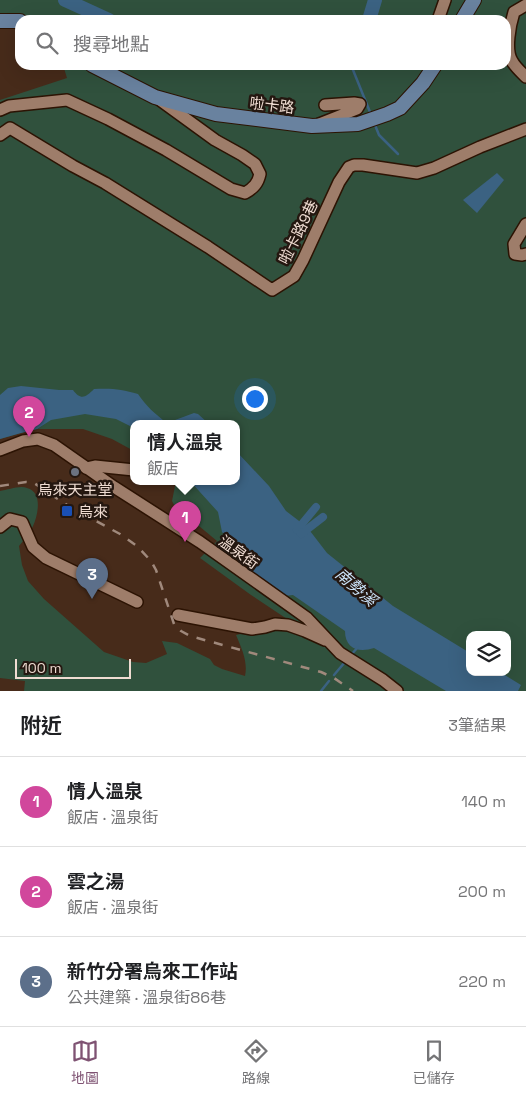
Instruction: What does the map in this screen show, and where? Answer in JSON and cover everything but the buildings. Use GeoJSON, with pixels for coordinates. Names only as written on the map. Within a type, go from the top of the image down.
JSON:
{"type":"FeatureCollection","features":[{"type":"Feature","properties":{"kind":"main road"},"geometry":{"type":"LineString","coordinates":[[465,15],[474,0]]}},
{"type":"Feature","properties":{"kind":"main road"},"geometry":{"type":"LineString","coordinates":[[0,21],[15,20]]}},
{"type":"Feature","properties":{"kind":"main road","name":"啦卡路"},"geometry":{"type":"LineString","coordinates":[[102,70],[154,96],[216,114],[312,126],[358,124],[400,108],[423,83],[432,70]]}},
{"type":"Feature","properties":{"kind":"street"},"geometry":{"type":"LineString","coordinates":[[440,15],[445,0]]}},
{"type":"Feature","properties":{"kind":"street"},"geometry":{"type":"LineString","coordinates":[[511,21],[514,12],[526,5]]}},
{"type":"Feature","properties":{"kind":"street"},"geometry":{"type":"LineString","coordinates":[[511,60],[526,76]]}},
{"type":"Feature","properties":{"kind":"street"},"geometry":{"type":"LineString","coordinates":[[423,83],[426,70]]}},
{"type":"Feature","properties":{"kind":"street"},"geometry":{"type":"LineString","coordinates":[[0,110],[9,106],[67,100],[108,118],[231,188],[245,192],[252,189],[258,182],[260,174],[254,164],[215,140],[154,96]]}},
{"type":"Feature","properties":{"kind":"street"},"geometry":{"type":"LineString","coordinates":[[312,126],[357,109],[360,104],[325,105]]}},
{"type":"Feature","properties":{"kind":"street","name":"啦卡路9巷"},"geometry":{"type":"LineString","coordinates":[[0,135],[10,128],[105,183],[241,268],[272,290],[294,276],[304,260],[339,182],[348,167],[363,165],[417,172],[434,168],[526,129]]}},
{"type":"Feature","properties":{"kind":"street"},"geometry":{"type":"LineString","coordinates":[[526,224],[514,244],[515,254],[522,256],[526,254]]}},
{"type":"Feature","properties":{"kind":"street","name":"溫泉街"},"geometry":{"type":"LineString","coordinates":[[0,450],[23,441],[38,439],[54,445],[200,542],[307,618],[340,653],[397,691]]}},
{"type":"Feature","properties":{"kind":"street"},"geometry":{"type":"LineString","coordinates":[[86,468],[95,466],[130,470]]}},
{"type":"Feature","properties":{"kind":"street"},"geometry":{"type":"LineString","coordinates":[[0,527],[10,519],[22,522],[33,547],[46,558],[136,602]]}},
{"type":"Feature","properties":{"kind":"street"},"geometry":{"type":"LineString","coordinates":[[178,615],[252,629],[275,624],[288,625],[329,642]]}},
{"type":"Feature","properties":{"kind":"green space"},"geometry":{"type":"Polygon","coordinates":[[[0,0],[526,0],[526,691],[24,691],[25,681],[0,678],[0,491],[17,487],[32,490],[38,504],[33,526],[19,546],[22,565],[28,581],[44,599],[104,652],[133,662],[146,663],[167,654],[162,641],[177,643],[210,659],[214,665],[222,669],[245,676],[245,661],[236,635],[265,628],[302,629],[200,558],[217,541],[178,512],[172,501],[175,485],[240,485],[240,420],[130,420],[130,449],[112,439],[83,429],[37,429],[0,439],[0,100],[67,78],[65,70],[511,70],[511,15],[15,15],[15,21],[0,24],[0,0]]]}},
{"type":"Feature","properties":{"kind":"water"},"geometry":{"type":"Polygon","coordinates":[[[497,173],[504,180],[477,213],[463,200],[497,173]]]}},
{"type":"Feature","properties":{"kind":"water"},"geometry":{"type":"Polygon","coordinates":[[[21,386],[73,390],[81,397],[86,396],[94,389],[116,389],[132,392],[138,394],[151,410],[163,420],[130,420],[130,426],[116,419],[85,414],[51,420],[37,429],[0,439],[0,395],[8,388],[21,386]]]}},
{"type":"Feature","properties":{"kind":"water"},"geometry":{"type":"Polygon","coordinates":[[[194,413],[205,420],[175,420],[194,413]]]}},
{"type":"Feature","properties":{"kind":"water","name":"南勢溪"},"geometry":{"type":"Polygon","coordinates":[[[240,455],[269,486],[286,511],[307,527],[327,553],[393,606],[466,651],[466,676],[506,676],[521,685],[518,691],[446,691],[374,648],[358,650],[350,646],[347,642],[345,631],[293,595],[284,596],[248,571],[251,562],[222,532],[218,512],[194,485],[240,485],[240,455]]]}},
{"type":"Feature","properties":{"kind":"waterway"},"geometry":{"type":"LineString","coordinates":[[65,0],[98,15]]}},
{"type":"Feature","properties":{"kind":"waterway"},"geometry":{"type":"LineString","coordinates":[[370,15],[375,0]]}},
{"type":"Feature","properties":{"kind":"waterway"},"geometry":{"type":"LineString","coordinates":[[353,70],[370,112]]}},
{"type":"Feature","properties":{"kind":"waterway"},"geometry":{"type":"LineString","coordinates":[[375,125],[379,135],[398,154]]}},
{"type":"Feature","properties":{"kind":"waterway"},"geometry":{"type":"LineString","coordinates":[[297,530],[316,507]]}},
{"type":"Feature","properties":{"kind":"waterway"},"geometry":{"type":"LineString","coordinates":[[301,534],[323,517]]}},
{"type":"Feature","properties":{"kind":"waterway"},"geometry":{"type":"LineString","coordinates":[[351,655],[358,647]]}},
{"type":"Feature","properties":{"kind":"waterway"},"geometry":{"type":"LineString","coordinates":[[334,675],[345,662]]}},
{"type":"Feature","properties":{"kind":"waterway"},"geometry":{"type":"LineString","coordinates":[[321,691],[329,681]]}},
{"type":"Feature","properties":{"kind":"railway"},"geometry":{"type":"LineString","coordinates":[[0,486],[26,482],[34,483],[70,507],[120,534],[137,546],[151,561],[156,570],[174,624],[181,631],[190,636],[321,672],[353,691]]}},
{"type":"Feature","properties":{"kind":"place","name":"雲之湯"},"geometry":{"type":"Point","coordinates":[29,437]}},
{"type":"Feature","properties":{"kind":"place","name":"烏來天主堂"},"geometry":{"type":"Point","coordinates":[75,472]}},
{"type":"Feature","properties":{"kind":"place","name":"烏來"},"geometry":{"type":"Point","coordinates":[67,511]}},
{"type":"Feature","properties":{"kind":"place","name":"情人溫泉"},"geometry":{"type":"Point","coordinates":[185,542]}},
{"type":"Feature","properties":{"kind":"place","name":"新竹分署烏來工作站"},"geometry":{"type":"Point","coordinates":[92,599]}}]}
